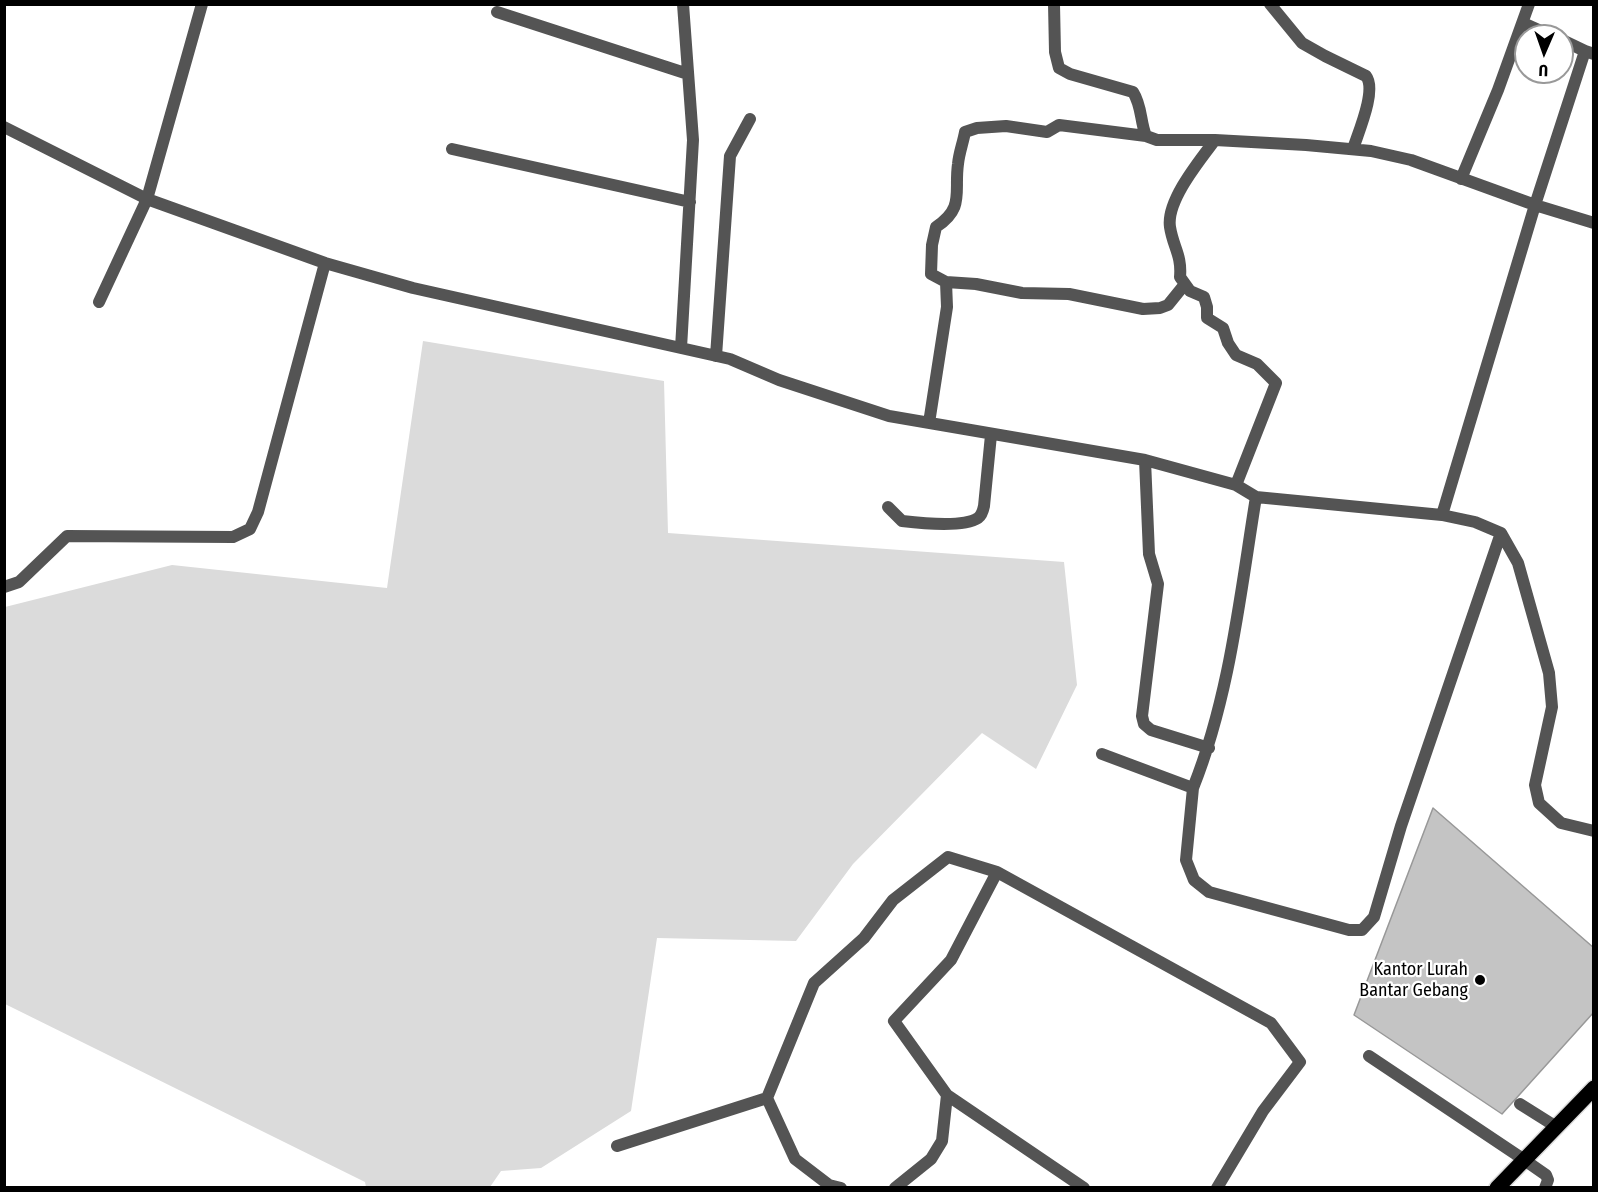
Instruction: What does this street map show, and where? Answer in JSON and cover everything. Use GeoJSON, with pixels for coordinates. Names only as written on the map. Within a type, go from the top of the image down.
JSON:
{"type":"FeatureCollection","features":[{"type":"Feature","properties":{"kind":"main road"},"geometry":{"type":"LineString","coordinates":[[1497,1188],[1593,1088]]}},
{"type":"Feature","properties":{"kind":"street"},"geometry":{"type":"LineString","coordinates":[[99,302],[147,199],[202,4]]}},
{"type":"Feature","properties":{"kind":"street"},"geometry":{"type":"LineString","coordinates":[[681,348],[693,140],[683,4]]}},
{"type":"Feature","properties":{"kind":"street"},"geometry":{"type":"LineString","coordinates":[[1054,4],[1055,52],[1059,68],[1070,74],[1133,92],[1139,102],[1141,123],[1146,136]]}},
{"type":"Feature","properties":{"kind":"street"},"geometry":{"type":"LineString","coordinates":[[1270,4],[1302,43],[1366,76],[1369,80],[1370,91],[1366,109],[1353,149]]}},
{"type":"Feature","properties":{"kind":"street"},"geometry":{"type":"LineString","coordinates":[[1461,179],[1529,4]]}},
{"type":"Feature","properties":{"kind":"street"},"geometry":{"type":"LineString","coordinates":[[497,12],[688,74]]}},
{"type":"Feature","properties":{"kind":"street"},"geometry":{"type":"LineString","coordinates":[[1442,515],[1535,205],[1589,52],[1574,45]]}},
{"type":"Feature","properties":{"kind":"street"},"geometry":{"type":"LineString","coordinates":[[716,356],[730,156],[750,119]]}},
{"type":"Feature","properties":{"kind":"street"},"geometry":{"type":"LineString","coordinates":[[1185,284],[1168,306],[1143,309],[1069,294],[1022,293],[976,284],[946,282],[931,274],[932,246],[936,227],[948,219],[957,200],[958,164],[965,132],[977,128],[1006,126],[1047,132],[1059,125],[1146,136],[1157,140],[1215,140],[1353,149],[1411,160],[1535,205],[1593,223]]}},
{"type":"Feature","properties":{"kind":"street"},"geometry":{"type":"LineString","coordinates":[[4,127],[147,199],[326,262],[413,288],[730,359],[778,380],[889,416],[1145,460],[1236,484],[1256,497],[1442,515],[1475,522],[1501,533],[1518,563],[1549,673],[1552,707],[1534,785],[1539,803],[1561,823],[1593,831]]}},
{"type":"Feature","properties":{"kind":"street"},"geometry":{"type":"LineString","coordinates":[[1215,140],[1188,177],[1169,223],[1181,264],[1180,278],[1190,291],[1204,297],[1207,318],[1224,328],[1228,344],[1236,355],[1257,364],[1276,383],[1236,484]]}},
{"type":"Feature","properties":{"kind":"street"},"geometry":{"type":"LineString","coordinates":[[452,148],[690,202]]}},
{"type":"Feature","properties":{"kind":"street"},"geometry":{"type":"LineString","coordinates":[[4,587],[20,582],[67,536],[233,537],[250,529],[258,512],[271,468],[326,262]]}},
{"type":"Feature","properties":{"kind":"street"},"geometry":{"type":"LineString","coordinates":[[929,423],[947,307],[946,282]]}},
{"type":"Feature","properties":{"kind":"street"},"geometry":{"type":"LineString","coordinates":[[888,507],[902,521],[962,523],[976,519],[984,506],[991,435]]}},
{"type":"Feature","properties":{"kind":"street"},"geometry":{"type":"LineString","coordinates":[[1145,460],[1149,554],[1158,584],[1142,716],[1144,724],[1151,730],[1209,748]]}},
{"type":"Feature","properties":{"kind":"street"},"geometry":{"type":"LineString","coordinates":[[1256,497],[1223,693],[1209,748],[1193,788],[1186,860],[1194,880],[1209,892],[1349,930],[1362,930],[1374,917],[1401,826],[1501,533]]}},
{"type":"Feature","properties":{"kind":"street"},"geometry":{"type":"LineString","coordinates":[[1102,754],[1193,788]]}},
{"type":"Feature","properties":{"kind":"street"},"geometry":{"type":"LineString","coordinates":[[841,1188],[829,1185],[795,1159],[766,1098],[814,983],[864,938],[893,900],[948,857],[997,872],[1270,1023],[1300,1062],[1263,1111],[1217,1188]]}},
{"type":"Feature","properties":{"kind":"street"},"geometry":{"type":"LineString","coordinates":[[997,872],[951,960],[894,1021],[947,1095],[1084,1188]]}},
{"type":"Feature","properties":{"kind":"street"},"geometry":{"type":"LineString","coordinates":[[1369,1056],[1546,1175],[1548,1180],[1545,1188]]}},
{"type":"Feature","properties":{"kind":"street"},"geometry":{"type":"LineString","coordinates":[[895,1188],[931,1159],[942,1141],[947,1095]]}},
{"type":"Feature","properties":{"kind":"street"},"geometry":{"type":"LineString","coordinates":[[617,1146],[766,1098]]}},
{"type":"Feature","properties":{"kind":"street"},"geometry":{"type":"LineString","coordinates":[[1520,1104],[1555,1126]]}},
{"type":"Feature","properties":{"kind":"shaded area"},"geometry":{"type":"Polygon","coordinates":[[[423,341],[664,381],[668,533],[1064,562],[1077,685],[1036,769],[982,733],[853,864],[796,941],[657,938],[631,1111],[541,1168],[501,1171],[490,1187],[366,1187],[365,1182],[5,1004],[5,607],[172,565],[387,588],[423,341]]]}},
{"type":"Feature","properties":{"kind":"building","name":"Kantor Lurah Bantar Gebang"},"geometry":{"type":"Polygon","coordinates":[[[1433,808],[1594,948],[1594,1012],[1502,1114],[1354,1015],[1433,808]]]}},
{"type":"Feature","properties":{"kind":"place","name":"Kantor Lurah Bantar Gebang"},"geometry":{"type":"Point","coordinates":[1480,980]}}]}
